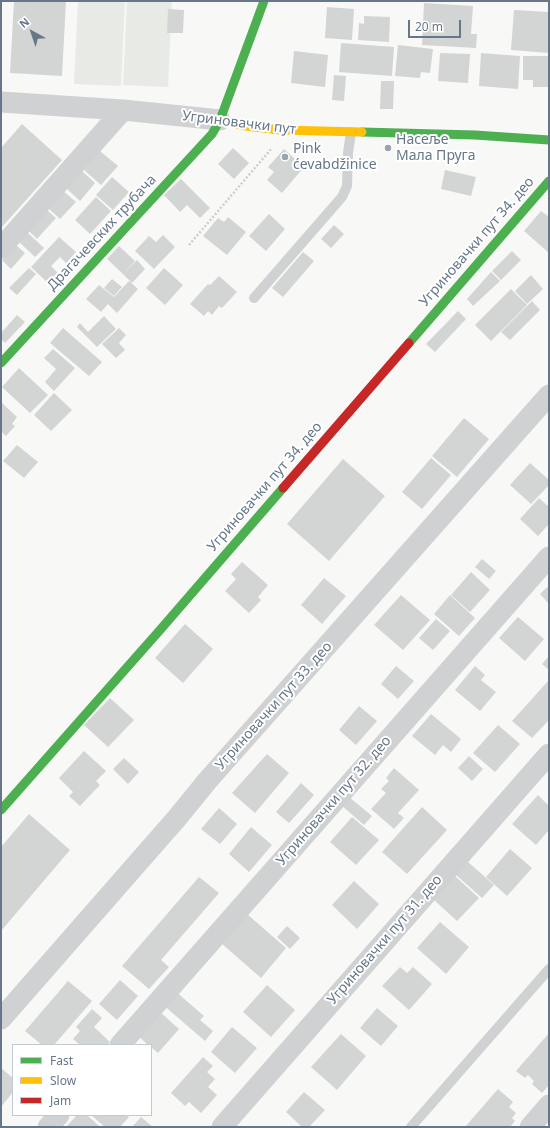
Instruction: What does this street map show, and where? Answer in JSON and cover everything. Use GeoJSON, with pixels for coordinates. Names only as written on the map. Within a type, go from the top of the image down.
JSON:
{"type":"FeatureCollection","features":[{"type":"Feature","properties":{"kind":"street","name":"Драгачевских трубача"},"geometry":{"type":"LineString","coordinates":[[1,363],[212,134],[220,120],[264,1]]}},
{"type":"Feature","properties":{"kind":"street","name":"Угриновачки пут"},"geometry":{"type":"LineString","coordinates":[[1,102],[123,110],[220,120],[246,126],[280,130],[475,135],[549,140]]}},
{"type":"Feature","properties":{"kind":"street"},"geometry":{"type":"LineString","coordinates":[[1,248],[123,110]]}},
{"type":"Feature","properties":{"kind":"street","name":"Угриновачки пут 34. део"},"geometry":{"type":"LineString","coordinates":[[1,810],[160,630],[549,181]]}},
{"type":"Feature","properties":{"kind":"street","name":"Угриновачки пут 33. део"},"geometry":{"type":"LineString","coordinates":[[1,1019],[172,824],[208,780],[549,395]]}},
{"type":"Feature","properties":{"kind":"street","name":"Угриновачки пут 32. део"},"geometry":{"type":"LineString","coordinates":[[121,1044],[549,556]]}},
{"type":"Feature","properties":{"kind":"street","name":"Угриновачки пут 31. део"},"geometry":{"type":"LineString","coordinates":[[222,1127],[549,754]]}},
{"type":"Feature","properties":{"kind":"street"},"geometry":{"type":"LineString","coordinates":[[530,1127],[549,1105]]}},
{"type":"Feature","properties":{"kind":"street"},"geometry":{"type":"LineString","coordinates":[[48,1127],[58,1116]]}},
{"type":"Feature","properties":{"kind":"lane"},"geometry":{"type":"LineString","coordinates":[[254,298],[342,197],[347,186],[348,153],[351,132]]}},
{"type":"Feature","properties":{"kind":"lane"},"geometry":{"type":"LineString","coordinates":[[410,1127],[549,969]]}},
{"type":"Feature","properties":{"kind":"path"},"geometry":{"type":"LineString","coordinates":[[189,245],[277,142],[280,130]]}},
{"type":"Feature","properties":{"kind":"shaded area"},"geometry":{"type":"Polygon","coordinates":[[[78,1],[125,1],[121,86],[74,84],[78,1]]]}},
{"type":"Feature","properties":{"kind":"shaded area"},"geometry":{"type":"Polygon","coordinates":[[[127,1],[172,1],[168,87],[123,85],[127,1]]]}},
{"type":"Feature","properties":{"kind":"building"},"geometry":{"type":"Polygon","coordinates":[[[14,1],[66,1],[62,76],[10,73],[14,1]]]}},
{"type":"Feature","properties":{"kind":"building"},"geometry":{"type":"Polygon","coordinates":[[[424,3],[473,6],[471,34],[477,34],[476,48],[422,45],[424,3]]]}},
{"type":"Feature","properties":{"kind":"building"},"geometry":{"type":"Polygon","coordinates":[[[327,7],[354,9],[352,40],[325,38],[327,7]]]}},
{"type":"Feature","properties":{"kind":"building"},"geometry":{"type":"Polygon","coordinates":[[[168,9],[184,10],[183,33],[167,33],[168,9]]]}},
{"type":"Feature","properties":{"kind":"building"},"geometry":{"type":"Polygon","coordinates":[[[514,10],[549,12],[549,53],[511,50],[514,10]]]}},
{"type":"Feature","properties":{"kind":"building"},"geometry":{"type":"Polygon","coordinates":[[[364,16],[390,17],[389,42],[358,40],[359,23],[364,24],[364,16]]]}},
{"type":"Feature","properties":{"kind":"building"},"geometry":{"type":"Polygon","coordinates":[[[341,43],[394,47],[392,76],[339,72],[341,43]]]}},
{"type":"Feature","properties":{"kind":"building"},"geometry":{"type":"Polygon","coordinates":[[[398,45],[433,49],[430,73],[421,72],[420,78],[395,76],[398,45]]]}},
{"type":"Feature","properties":{"kind":"building"},"geometry":{"type":"Polygon","coordinates":[[[294,51],[328,55],[325,87],[291,83],[294,51]]]}},
{"type":"Feature","properties":{"kind":"building"},"geometry":{"type":"Polygon","coordinates":[[[440,53],[470,54],[468,83],[438,81],[440,53]]]}},
{"type":"Feature","properties":{"kind":"building"},"geometry":{"type":"Polygon","coordinates":[[[481,53],[520,56],[518,89],[479,86],[481,53]]]}},
{"type":"Feature","properties":{"kind":"building"},"geometry":{"type":"Polygon","coordinates":[[[523,56],[549,56],[549,87],[533,87],[533,80],[523,80],[523,56]]]}},
{"type":"Feature","properties":{"kind":"building"},"geometry":{"type":"Polygon","coordinates":[[[334,75],[346,76],[344,101],[332,100],[334,75]]]}},
{"type":"Feature","properties":{"kind":"building"},"geometry":{"type":"Polygon","coordinates":[[[381,81],[394,81],[393,109],[380,109],[381,81]]]}},
{"type":"Feature","properties":{"kind":"building"},"geometry":{"type":"Polygon","coordinates":[[[22,124],[62,160],[1,228],[1,148],[22,124]]]}},
{"type":"Feature","properties":{"kind":"building"},"geometry":{"type":"Polygon","coordinates":[[[233,148],[249,163],[234,179],[218,164],[233,148]]]}},
{"type":"Feature","properties":{"kind":"building"},"geometry":{"type":"Polygon","coordinates":[[[284,149],[304,167],[282,193],[267,180],[274,172],[268,167],[284,149]]]}},
{"type":"Feature","properties":{"kind":"building"},"geometry":{"type":"Polygon","coordinates":[[[100,151],[118,166],[101,185],[84,170],[100,151]]]}},
{"type":"Feature","properties":{"kind":"building"},"geometry":{"type":"Polygon","coordinates":[[[81,170],[95,183],[80,201],[66,188],[81,170]]]}},
{"type":"Feature","properties":{"kind":"building"},"geometry":{"type":"Polygon","coordinates":[[[445,170],[476,177],[471,196],[441,189],[445,170]]]}},
{"type":"Feature","properties":{"kind":"building"},"geometry":{"type":"Polygon","coordinates":[[[112,177],[129,192],[113,210],[96,195],[112,177]]]}},
{"type":"Feature","properties":{"kind":"building"},"geometry":{"type":"Polygon","coordinates":[[[181,179],[210,208],[200,218],[187,205],[180,212],[164,195],[181,179]]]}},
{"type":"Feature","properties":{"kind":"building"},"geometry":{"type":"Polygon","coordinates":[[[62,190],[76,202],[60,219],[47,207],[62,190]]]}},
{"type":"Feature","properties":{"kind":"building"},"geometry":{"type":"Polygon","coordinates":[[[96,197],[111,211],[90,234],[75,220],[96,197]]]}},
{"type":"Feature","properties":{"kind":"building"},"geometry":{"type":"Polygon","coordinates":[[[47,210],[56,218],[37,239],[29,231],[47,210]]]}},
{"type":"Feature","properties":{"kind":"building"},"geometry":{"type":"Polygon","coordinates":[[[541,211],[549,217],[549,253],[524,231],[541,211]]]}},
{"type":"Feature","properties":{"kind":"building"},"geometry":{"type":"Polygon","coordinates":[[[269,214],[285,229],[266,251],[249,236],[269,214]]]}},
{"type":"Feature","properties":{"kind":"building"},"geometry":{"type":"Polygon","coordinates":[[[228,217],[246,232],[227,255],[203,236],[218,218],[224,222],[228,217]]]}},
{"type":"Feature","properties":{"kind":"building"},"geometry":{"type":"Polygon","coordinates":[[[334,225],[344,234],[331,248],[321,239],[334,225]]]}},
{"type":"Feature","properties":{"kind":"building"},"geometry":{"type":"Polygon","coordinates":[[[28,233],[44,248],[35,257],[19,242],[28,233]]]}},
{"type":"Feature","properties":{"kind":"building"},"geometry":{"type":"Polygon","coordinates":[[[163,235],[175,247],[154,269],[135,251],[149,236],[156,242],[163,235]]]}},
{"type":"Feature","properties":{"kind":"building"},"geometry":{"type":"Polygon","coordinates":[[[59,237],[76,252],[66,263],[60,257],[51,266],[60,275],[50,285],[31,267],[59,237]]]}},
{"type":"Feature","properties":{"kind":"building"},"geometry":{"type":"Polygon","coordinates":[[[16,245],[25,253],[11,269],[2,260],[16,245]]]}},
{"type":"Feature","properties":{"kind":"building"},"geometry":{"type":"Polygon","coordinates":[[[119,246],[135,261],[123,274],[107,259],[119,246]]]}},
{"type":"Feature","properties":{"kind":"building"},"geometry":{"type":"Polygon","coordinates":[[[512,251],[521,260],[501,280],[492,271],[512,251]]]}},
{"type":"Feature","properties":{"kind":"building"},"geometry":{"type":"Polygon","coordinates":[[[303,252],[314,261],[283,297],[272,288],[303,252]]]}},
{"type":"Feature","properties":{"kind":"building"},"geometry":{"type":"Polygon","coordinates":[[[137,260],[145,269],[132,283],[123,274],[137,260]]]}},
{"type":"Feature","properties":{"kind":"building"},"geometry":{"type":"Polygon","coordinates":[[[29,268],[36,274],[17,295],[9,288],[29,268]]]}},
{"type":"Feature","properties":{"kind":"building"},"geometry":{"type":"Polygon","coordinates":[[[164,268],[183,285],[165,305],[146,288],[164,268]]]}},
{"type":"Feature","properties":{"kind":"building"},"geometry":{"type":"Polygon","coordinates":[[[491,272],[500,281],[473,306],[467,299],[491,272]]]}},
{"type":"Feature","properties":{"kind":"building"},"geometry":{"type":"Polygon","coordinates":[[[531,275],[543,289],[527,304],[515,291],[531,275]]]}},
{"type":"Feature","properties":{"kind":"building"},"geometry":{"type":"Polygon","coordinates":[[[219,276],[237,292],[222,308],[219,306],[212,315],[208,311],[204,316],[190,304],[208,284],[210,285],[219,276]]]}},
{"type":"Feature","properties":{"kind":"building"},"geometry":{"type":"Polygon","coordinates":[[[112,279],[122,287],[114,296],[104,288],[112,279]]]}},
{"type":"Feature","properties":{"kind":"building"},"geometry":{"type":"Polygon","coordinates":[[[129,281],[138,289],[117,313],[108,304],[101,312],[86,299],[99,285],[114,297],[129,281]]]}},
{"type":"Feature","properties":{"kind":"building"},"geometry":{"type":"Polygon","coordinates":[[[511,289],[527,305],[508,324],[492,308],[511,289]]]}},
{"type":"Feature","properties":{"kind":"building"},"geometry":{"type":"Polygon","coordinates":[[[532,301],[540,310],[510,340],[501,332],[532,301]]]}},
{"type":"Feature","properties":{"kind":"building"},"geometry":{"type":"Polygon","coordinates":[[[492,308],[508,324],[491,341],[475,325],[492,308]]]}},
{"type":"Feature","properties":{"kind":"building"},"geometry":{"type":"Polygon","coordinates":[[[458,311],[466,319],[435,352],[426,344],[458,311]]]}},
{"type":"Feature","properties":{"kind":"building"},"geometry":{"type":"Polygon","coordinates":[[[17,315],[25,322],[5,343],[1,339],[1,333],[17,315]]]}},
{"type":"Feature","properties":{"kind":"building"},"geometry":{"type":"Polygon","coordinates":[[[104,316],[116,329],[97,347],[77,327],[80,323],[88,332],[104,316]]]}},
{"type":"Feature","properties":{"kind":"building"},"geometry":{"type":"Polygon","coordinates":[[[63,328],[102,362],[89,376],[50,343],[63,328]]]}},
{"type":"Feature","properties":{"kind":"building"},"geometry":{"type":"Polygon","coordinates":[[[119,328],[126,335],[119,343],[125,350],[116,358],[102,344],[119,328]]]}},
{"type":"Feature","properties":{"kind":"building"},"geometry":{"type":"Polygon","coordinates":[[[53,349],[75,368],[54,391],[45,382],[56,369],[44,358],[53,349]]]}},
{"type":"Feature","properties":{"kind":"building"},"geometry":{"type":"Polygon","coordinates":[[[19,368],[48,395],[30,413],[2,387],[19,368]]]}},
{"type":"Feature","properties":{"kind":"building"},"geometry":{"type":"Polygon","coordinates":[[[54,393],[72,410],[51,431],[34,415],[54,393]]]}},
{"type":"Feature","properties":{"kind":"building"},"geometry":{"type":"Polygon","coordinates":[[[1,402],[17,417],[12,424],[15,426],[6,436],[1,431],[1,402]]]}},
{"type":"Feature","properties":{"kind":"building"},"geometry":{"type":"Polygon","coordinates":[[[464,418],[489,439],[457,477],[432,456],[464,418]]]}},
{"type":"Feature","properties":{"kind":"building"},"geometry":{"type":"Polygon","coordinates":[[[17,445],[38,462],[24,478],[3,461],[17,445]]]}},
{"type":"Feature","properties":{"kind":"building"},"geometry":{"type":"Polygon","coordinates":[[[431,458],[451,475],[422,509],[402,492],[431,458]]]}},
{"type":"Feature","properties":{"kind":"building"},"geometry":{"type":"Polygon","coordinates":[[[343,459],[385,496],[329,561],[287,524],[343,459]]]}},
{"type":"Feature","properties":{"kind":"building"},"geometry":{"type":"Polygon","coordinates":[[[530,463],[549,480],[549,485],[531,504],[510,485],[530,463]]]}},
{"type":"Feature","properties":{"kind":"building"},"geometry":{"type":"Polygon","coordinates":[[[539,498],[549,507],[549,524],[538,536],[520,519],[539,498]]]}},
{"type":"Feature","properties":{"kind":"building"},"geometry":{"type":"Polygon","coordinates":[[[482,559],[496,571],[489,579],[475,567],[482,559]]]}},
{"type":"Feature","properties":{"kind":"building"},"geometry":{"type":"Polygon","coordinates":[[[242,562],[268,585],[258,597],[261,600],[249,613],[225,591],[236,579],[231,574],[242,562]]]}},
{"type":"Feature","properties":{"kind":"building"},"geometry":{"type":"Polygon","coordinates":[[[471,572],[490,590],[470,612],[451,595],[471,572]]]}},
{"type":"Feature","properties":{"kind":"building"},"geometry":{"type":"Polygon","coordinates":[[[324,578],[346,596],[322,624],[301,605],[324,578]]]}},
{"type":"Feature","properties":{"kind":"building"},"geometry":{"type":"Polygon","coordinates":[[[547,587],[549,589],[549,604],[540,594],[547,587]]]}},
{"type":"Feature","properties":{"kind":"building"},"geometry":{"type":"Polygon","coordinates":[[[401,595],[430,620],[403,650],[374,625],[401,595]]]}},
{"type":"Feature","properties":{"kind":"building"},"geometry":{"type":"Polygon","coordinates":[[[450,595],[475,618],[459,636],[434,614],[450,595]]]}},
{"type":"Feature","properties":{"kind":"building"},"geometry":{"type":"Polygon","coordinates":[[[518,617],[544,639],[525,661],[499,638],[518,617]]]}},
{"type":"Feature","properties":{"kind":"building"},"geometry":{"type":"Polygon","coordinates":[[[436,619],[450,631],[433,650],[419,638],[436,619]]]}},
{"type":"Feature","properties":{"kind":"building"},"geometry":{"type":"Polygon","coordinates":[[[185,624],[213,649],[183,683],[155,658],[185,624]]]}},
{"type":"Feature","properties":{"kind":"building"},"geometry":{"type":"Polygon","coordinates":[[[549,656],[549,670],[542,664],[549,656]]]}},
{"type":"Feature","properties":{"kind":"building"},"geometry":{"type":"Polygon","coordinates":[[[396,666],[414,681],[398,699],[381,684],[396,666]]]}},
{"type":"Feature","properties":{"kind":"building"},"geometry":{"type":"Polygon","coordinates":[[[475,666],[485,675],[481,680],[496,692],[480,711],[455,690],[475,666]]]}},
{"type":"Feature","properties":{"kind":"building"},"geometry":{"type":"Polygon","coordinates":[[[549,680],[549,720],[532,738],[512,721],[549,680]]]}},
{"type":"Feature","properties":{"kind":"building"},"geometry":{"type":"Polygon","coordinates":[[[110,698],[134,720],[108,747],[84,725],[110,698]]]}},
{"type":"Feature","properties":{"kind":"building"},"geometry":{"type":"Polygon","coordinates":[[[359,706],[377,721],[356,745],[339,730],[359,706]]]}},
{"type":"Feature","properties":{"kind":"building"},"geometry":{"type":"Polygon","coordinates":[[[431,714],[461,739],[451,752],[443,745],[435,755],[412,736],[431,714]]]}},
{"type":"Feature","properties":{"kind":"building"},"geometry":{"type":"Polygon","coordinates":[[[498,725],[520,744],[495,772],[473,753],[498,725]]]}},
{"type":"Feature","properties":{"kind":"building"},"geometry":{"type":"Polygon","coordinates":[[[84,751],[106,771],[96,781],[100,785],[80,806],[69,796],[73,792],[59,778],[84,751]]]}},
{"type":"Feature","properties":{"kind":"building"},"geometry":{"type":"Polygon","coordinates":[[[267,754],[289,773],[255,813],[232,793],[267,754]]]}},
{"type":"Feature","properties":{"kind":"building"},"geometry":{"type":"Polygon","coordinates":[[[469,756],[483,769],[472,781],[458,768],[469,756]]]}},
{"type":"Feature","properties":{"kind":"building"},"geometry":{"type":"Polygon","coordinates":[[[124,758],[139,772],[128,784],[113,769],[124,758]]]}},
{"type":"Feature","properties":{"kind":"building"},"geometry":{"type":"Polygon","coordinates":[[[394,768],[419,790],[398,813],[404,818],[394,829],[371,809],[386,793],[381,789],[389,781],[386,778],[394,768]]]}},
{"type":"Feature","properties":{"kind":"building"},"geometry":{"type":"Polygon","coordinates":[[[301,783],[314,795],[289,823],[276,812],[301,783]]]}},
{"type":"Feature","properties":{"kind":"building"},"geometry":{"type":"Polygon","coordinates":[[[538,795],[549,806],[549,830],[536,845],[512,824],[538,795]]]}},
{"type":"Feature","properties":{"kind":"building"},"geometry":{"type":"Polygon","coordinates":[[[348,796],[372,816],[364,825],[341,805],[348,796]]]}},
{"type":"Feature","properties":{"kind":"building"},"geometry":{"type":"Polygon","coordinates":[[[422,807],[447,830],[407,874],[382,852],[422,807]]]}},
{"type":"Feature","properties":{"kind":"building"},"geometry":{"type":"Polygon","coordinates":[[[219,808],[237,824],[220,844],[201,829],[219,808]]]}},
{"type":"Feature","properties":{"kind":"building"},"geometry":{"type":"Polygon","coordinates":[[[29,814],[70,850],[1,931],[1,847],[29,814]]]}},
{"type":"Feature","properties":{"kind":"building"},"geometry":{"type":"Polygon","coordinates":[[[352,817],[379,840],[356,865],[330,842],[352,817]]]}},
{"type":"Feature","properties":{"kind":"building"},"geometry":{"type":"Polygon","coordinates":[[[251,827],[272,845],[249,872],[229,854],[251,827]]]}},
{"type":"Feature","properties":{"kind":"building"},"geometry":{"type":"Polygon","coordinates":[[[510,849],[532,868],[507,896],[486,877],[510,849]]]}},
{"type":"Feature","properties":{"kind":"building"},"geometry":{"type":"Polygon","coordinates":[[[467,861],[494,885],[482,898],[455,874],[467,861]]]}},
{"type":"Feature","properties":{"kind":"building"},"geometry":{"type":"Polygon","coordinates":[[[455,876],[479,898],[457,921],[434,900],[455,876]]]}},
{"type":"Feature","properties":{"kind":"building"},"geometry":{"type":"Polygon","coordinates":[[[199,877],[219,893],[161,960],[169,967],[149,989],[122,966],[199,877]]]}},
{"type":"Feature","properties":{"kind":"building"},"geometry":{"type":"Polygon","coordinates":[[[354,881],[379,904],[357,929],[332,905],[354,881]]]}},
{"type":"Feature","properties":{"kind":"building"},"geometry":{"type":"Polygon","coordinates":[[[247,914],[286,948],[261,978],[221,943],[247,914]]]}},
{"type":"Feature","properties":{"kind":"building"},"geometry":{"type":"Polygon","coordinates":[[[440,922],[469,947],[446,974],[417,948],[440,922]]]}},
{"type":"Feature","properties":{"kind":"building"},"geometry":{"type":"Polygon","coordinates":[[[287,926],[300,938],[290,949],[277,937],[287,926]]]}},
{"type":"Feature","properties":{"kind":"building"},"geometry":{"type":"Polygon","coordinates":[[[400,967],[407,973],[413,967],[432,984],[409,1010],[382,986],[400,967]]]}},
{"type":"Feature","properties":{"kind":"building"},"geometry":{"type":"Polygon","coordinates":[[[120,980],[138,996],[117,1020],[99,1004],[120,980]]]}},
{"type":"Feature","properties":{"kind":"building"},"geometry":{"type":"Polygon","coordinates":[[[68,981],[92,1001],[55,1044],[41,1044],[25,1031],[68,981]]]}},
{"type":"Feature","properties":{"kind":"building"},"geometry":{"type":"Polygon","coordinates":[[[267,985],[295,1010],[271,1037],[243,1012],[267,985]]]}},
{"type":"Feature","properties":{"kind":"building"},"geometry":{"type":"Polygon","coordinates":[[[174,990],[204,1016],[200,1020],[213,1031],[205,1041],[162,1004],[174,990]]]}},
{"type":"Feature","properties":{"kind":"building"},"geometry":{"type":"Polygon","coordinates":[[[377,1008],[398,1026],[381,1046],[360,1028],[377,1008]]]}},
{"type":"Feature","properties":{"kind":"building"},"geometry":{"type":"Polygon","coordinates":[[[92,1009],[102,1018],[94,1027],[110,1042],[108,1044],[79,1044],[73,1039],[80,1031],[76,1027],[92,1009]]]}},
{"type":"Feature","properties":{"kind":"building"},"geometry":{"type":"Polygon","coordinates":[[[159,1011],[179,1029],[158,1053],[152,1048],[152,1044],[147,1044],[137,1035],[159,1011]]]}},
{"type":"Feature","properties":{"kind":"building"},"geometry":{"type":"Polygon","coordinates":[[[232,1027],[257,1048],[235,1073],[211,1052],[232,1027]]]}},
{"type":"Feature","properties":{"kind":"building"},"geometry":{"type":"Polygon","coordinates":[[[549,1033],[549,1085],[542,1093],[532,1084],[534,1081],[528,1075],[525,1078],[516,1071],[549,1033]]]}},
{"type":"Feature","properties":{"kind":"building"},"geometry":{"type":"Polygon","coordinates":[[[341,1034],[366,1056],[337,1090],[311,1067],[341,1034]]]}},
{"type":"Feature","properties":{"kind":"building"},"geometry":{"type":"Polygon","coordinates":[[[203,1057],[213,1066],[207,1072],[215,1079],[208,1087],[217,1095],[201,1113],[189,1102],[185,1106],[171,1093],[203,1057]]]}},
{"type":"Feature","properties":{"kind":"building"},"geometry":{"type":"Polygon","coordinates":[[[1,1068],[12,1077],[12,1093],[1,1107],[1,1068]]]}},
{"type":"Feature","properties":{"kind":"building"},"geometry":{"type":"Polygon","coordinates":[[[498,1089],[513,1102],[509,1107],[516,1113],[512,1118],[515,1121],[510,1127],[465,1127],[498,1089]]]}},
{"type":"Feature","properties":{"kind":"building"},"geometry":{"type":"Polygon","coordinates":[[[304,1092],[325,1110],[309,1127],[302,1127],[286,1112],[304,1092]]]}},
{"type":"Feature","properties":{"kind":"building"},"geometry":{"type":"Polygon","coordinates":[[[76,1116],[88,1116],[100,1127],[66,1127],[76,1116]]]}},
{"type":"Feature","properties":{"kind":"building"},"geometry":{"type":"Polygon","coordinates":[[[92,1116],[129,1117],[120,1127],[105,1127],[92,1116]]]}},
{"type":"Feature","properties":{"kind":"building"},"geometry":{"type":"Polygon","coordinates":[[[141,1117],[153,1127],[132,1127],[141,1117]]]}},
{"type":"Feature","properties":{"kind":"traffic: fast"},"geometry":{"type":"LineString","coordinates":[[1,363],[212,134],[220,120],[264,1]]}},
{"type":"Feature","properties":{"kind":"traffic: fast"},"geometry":{"type":"LineString","coordinates":[[362,132],[475,135],[549,140]]}},
{"type":"Feature","properties":{"kind":"traffic: fast"},"geometry":{"type":"LineString","coordinates":[[409,343],[549,181]]}},
{"type":"Feature","properties":{"kind":"traffic: fast"},"geometry":{"type":"LineString","coordinates":[[1,810],[283,488]]}},
{"type":"Feature","properties":{"kind":"traffic: slow"},"geometry":{"type":"LineString","coordinates":[[220,120],[246,126],[280,130],[362,132]]}},
{"type":"Feature","properties":{"kind":"traffic: jam"},"geometry":{"type":"LineString","coordinates":[[283,488],[409,343]]}},
{"type":"Feature","properties":{"kind":"place","name":"Насеље Мала Пруга"},"geometry":{"type":"Point","coordinates":[388,148]}},
{"type":"Feature","properties":{"kind":"place","name":"Pink ćevabdžinice"},"geometry":{"type":"Point","coordinates":[285,157]}}]}
